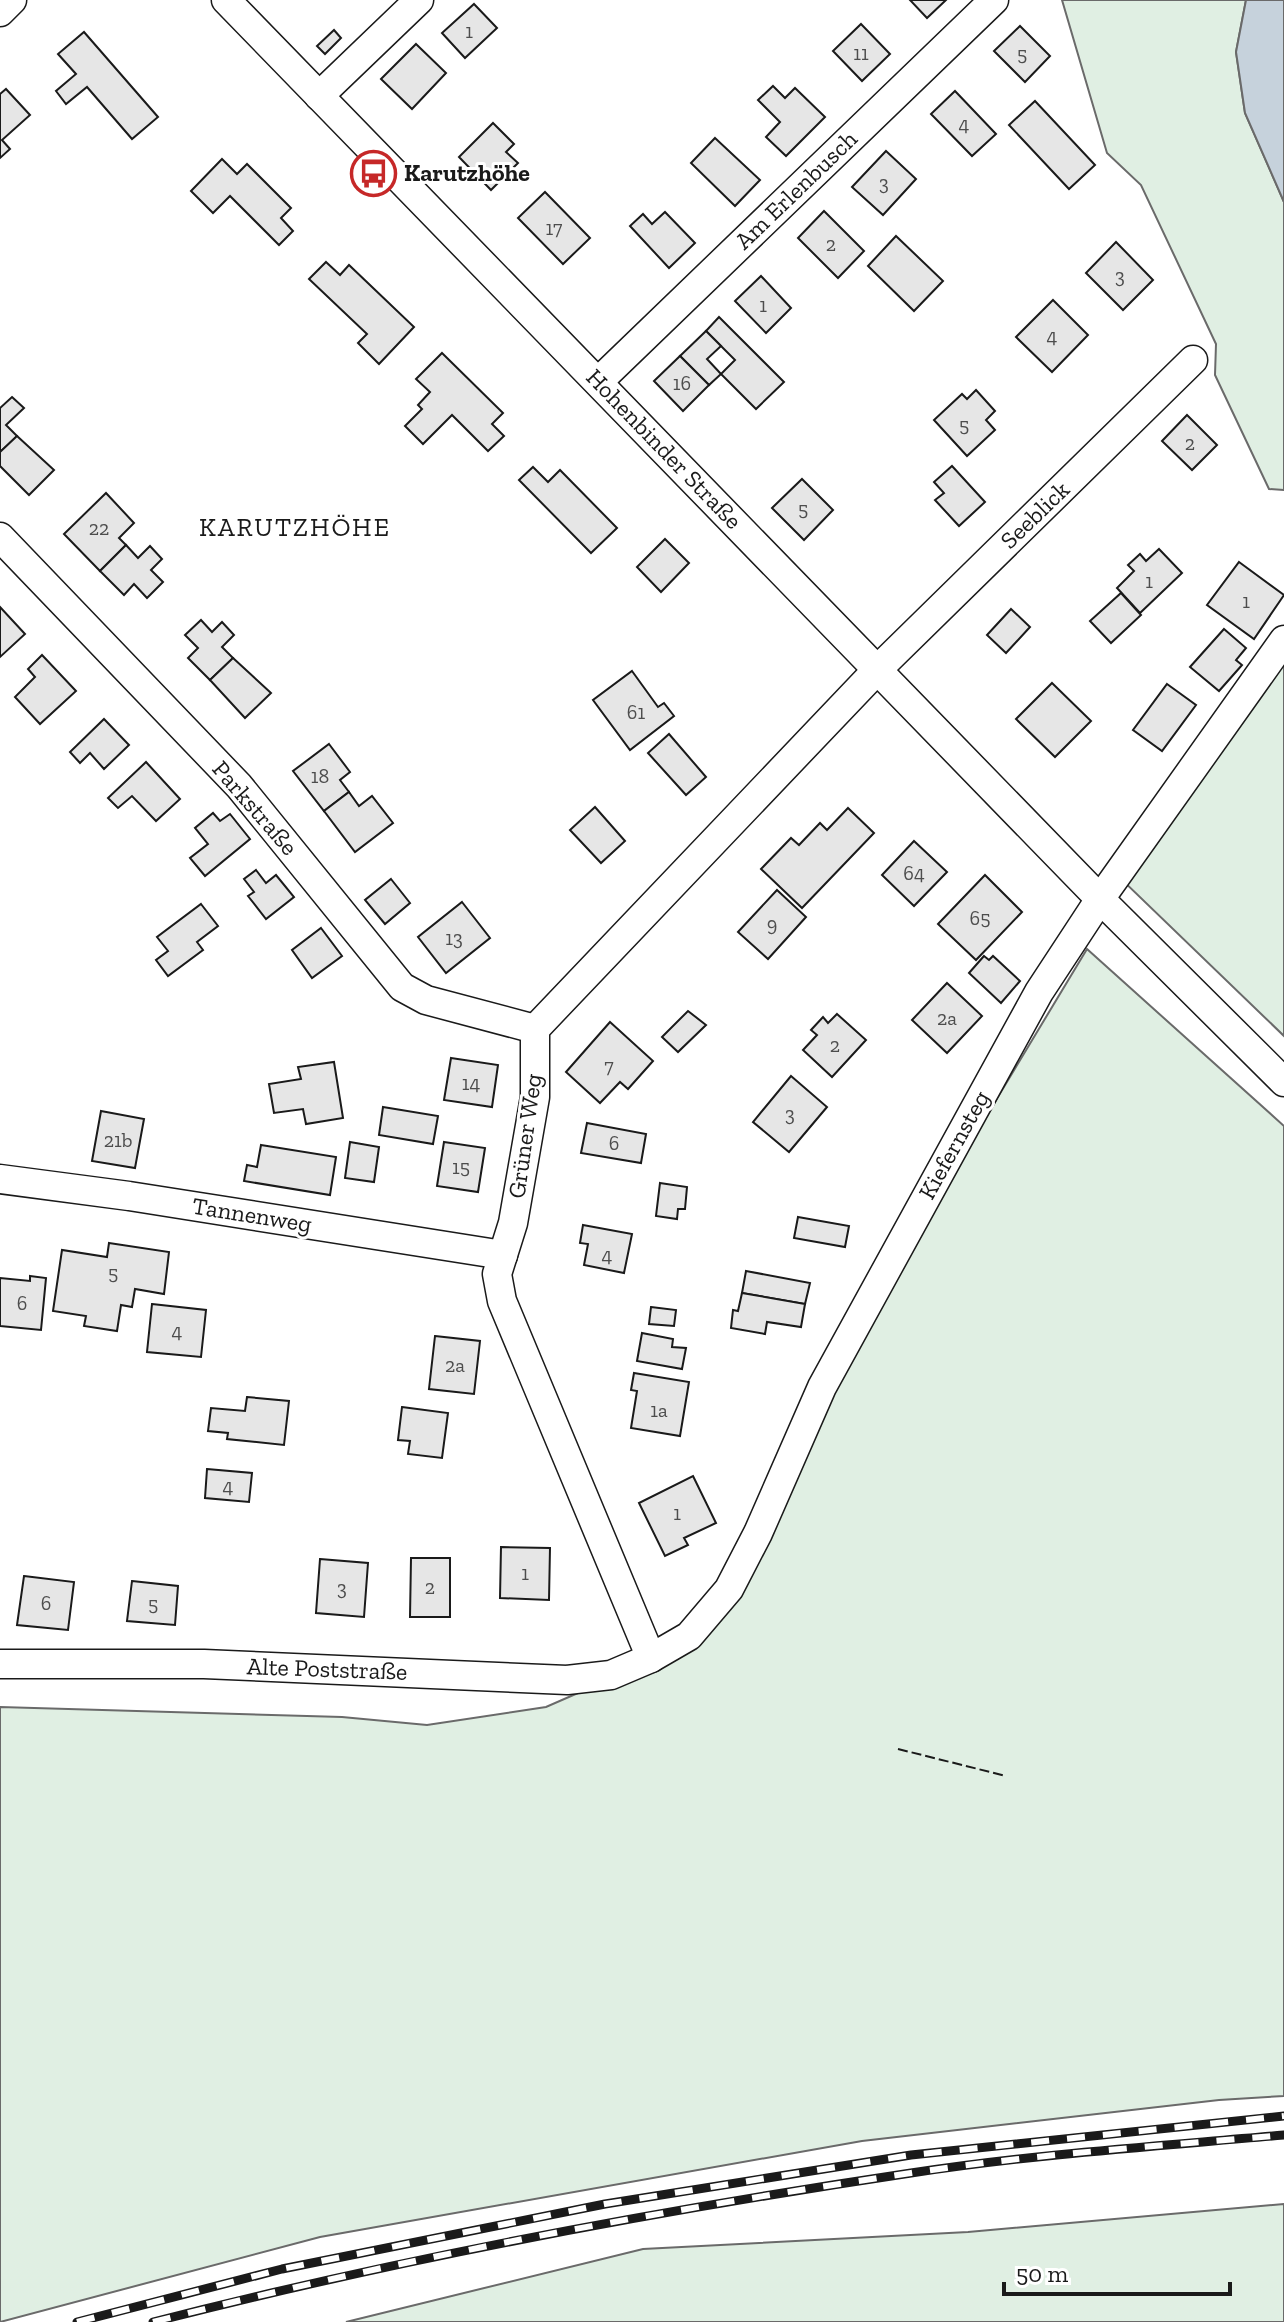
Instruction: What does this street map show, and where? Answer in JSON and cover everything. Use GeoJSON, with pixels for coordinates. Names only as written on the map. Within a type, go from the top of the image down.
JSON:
{"type":"FeatureCollection","features":[{"type":"Feature","properties":{"kind":"street"},"geometry":{"type":"LineString","coordinates":[[0,12],[12,0]]}},
{"type":"Feature","properties":{"kind":"street","name":"Hohenbinder Straße"},"geometry":{"type":"LineString","coordinates":[[226,0],[1100,899],[1284,1082]]}},
{"type":"Feature","properties":{"kind":"street"},"geometry":{"type":"LineString","coordinates":[[319,96],[419,0]]}},
{"type":"Feature","properties":{"kind":"street","name":"Am Erlenbusch"},"geometry":{"type":"LineString","coordinates":[[599,381],[994,0]]}},
{"type":"Feature","properties":{"kind":"street","name":"Seeblick"},"geometry":{"type":"LineString","coordinates":[[877,670],[1193,360]]}},
{"type":"Feature","properties":{"kind":"street","name":"Parkstraße"},"geometry":{"type":"LineString","coordinates":[[0,537],[239,786],[402,987],[426,1000],[535,1029]]}},
{"type":"Feature","properties":{"kind":"street","name":"Kiefernsteg"},"geometry":{"type":"LineString","coordinates":[[651,1658],[689,1636],[729,1589],[829,1374],[1039,992],[1100,899],[1284,640]]}},
{"type":"Feature","properties":{"kind":"street"},"geometry":{"type":"LineString","coordinates":[[535,1029],[877,670]]}},
{"type":"Feature","properties":{"kind":"street","name":"Grüner Weg"},"geometry":{"type":"LineString","coordinates":[[535,1029],[535,1097],[513,1223],[497,1274],[502,1301],[651,1658]]}},
{"type":"Feature","properties":{"kind":"street","name":"Tannenweg"},"geometry":{"type":"LineString","coordinates":[[0,1179],[129,1196],[503,1255]]}},
{"type":"Feature","properties":{"kind":"street","name":"Alte Poststraße"},"geometry":{"type":"LineString","coordinates":[[0,1664],[220,1665],[567,1680],[611,1675],[651,1658]]}},
{"type":"Feature","properties":{"kind":"green space"},"geometry":{"type":"Polygon","coordinates":[[[1062,0],[1246,0],[1236,52],[1245,113],[1284,202],[1284,490],[1269,489],[1215,375],[1216,344],[1141,185],[1107,153],[1062,0]]]}},
{"type":"Feature","properties":{"kind":"green space"},"geometry":{"type":"Polygon","coordinates":[[[1284,641],[1284,1036],[1118,876],[1284,641]]]}},
{"type":"Feature","properties":{"kind":"green space"},"geometry":{"type":"Polygon","coordinates":[[[1087,949],[1284,1126],[1284,2096],[1219,2100],[862,2141],[320,2237],[0,2322],[0,1707],[342,1717],[427,1725],[546,1707],[649,1662],[688,1640],[819,1394],[1087,949]]]}},
{"type":"Feature","properties":{"kind":"green space"},"geometry":{"type":"Polygon","coordinates":[[[1284,2204],[1284,2322],[346,2322],[643,2249],[968,2232],[1284,2204]]]}},
{"type":"Feature","properties":{"kind":"shaded area"},"geometry":{"type":"Polygon","coordinates":[[[1246,0],[1284,0],[1284,202],[1245,113],[1236,52],[1246,0]]]}},
{"type":"Feature","properties":{"kind":"building"},"geometry":{"type":"Polygon","coordinates":[[[910,0],[946,0],[927,18],[910,0]]]}},
{"type":"Feature","properties":{"kind":"building"},"geometry":{"type":"Polygon","coordinates":[[[474,4],[497,28],[465,58],[442,33],[474,4]]]}},
{"type":"Feature","properties":{"kind":"building"},"geometry":{"type":"Polygon","coordinates":[[[861,24],[890,54],[862,81],[833,51],[861,24]]]}},
{"type":"Feature","properties":{"kind":"building"},"geometry":{"type":"Polygon","coordinates":[[[1020,26],[1050,56],[1025,82],[994,51],[1020,26]]]}},
{"type":"Feature","properties":{"kind":"building"},"geometry":{"type":"Polygon","coordinates":[[[334,30],[341,38],[325,54],[317,46],[334,30]]]}},
{"type":"Feature","properties":{"kind":"building"},"geometry":{"type":"Polygon","coordinates":[[[84,32],[158,117],[132,139],[87,87],[66,104],[56,91],[76,74],[58,54],[84,32]]]}},
{"type":"Feature","properties":{"kind":"building"},"geometry":{"type":"Polygon","coordinates":[[[416,44],[446,73],[412,109],[381,79],[416,44]]]}},
{"type":"Feature","properties":{"kind":"building"},"geometry":{"type":"Polygon","coordinates":[[[773,86],[785,98],[795,88],[825,117],[786,156],[766,137],[780,122],[758,100],[773,86]]]}},
{"type":"Feature","properties":{"kind":"building"},"geometry":{"type":"Polygon","coordinates":[[[6,89],[30,115],[2,140],[10,149],[0,158],[0,94],[6,89]]]}},
{"type":"Feature","properties":{"kind":"building"},"geometry":{"type":"Polygon","coordinates":[[[955,91],[996,134],[972,156],[931,114],[955,91]]]}},
{"type":"Feature","properties":{"kind":"building"},"geometry":{"type":"Polygon","coordinates":[[[1035,101],[1095,165],[1069,189],[1009,125],[1035,101]]]}},
{"type":"Feature","properties":{"kind":"building"},"geometry":{"type":"Polygon","coordinates":[[[493,123],[514,144],[506,152],[518,163],[491,190],[459,157],[493,123]]]}},
{"type":"Feature","properties":{"kind":"building"},"geometry":{"type":"Polygon","coordinates":[[[715,138],[760,180],[735,206],[691,163],[715,138]]]}},
{"type":"Feature","properties":{"kind":"building"},"geometry":{"type":"Polygon","coordinates":[[[886,151],[916,179],[883,215],[852,187],[886,151]]]}},
{"type":"Feature","properties":{"kind":"building"},"geometry":{"type":"Polygon","coordinates":[[[222,159],[237,174],[247,164],[291,208],[281,218],[293,231],[279,245],[230,196],[213,213],[191,191],[222,159]]]}},
{"type":"Feature","properties":{"kind":"building"},"geometry":{"type":"Polygon","coordinates":[[[545,192],[590,238],[563,264],[518,218],[545,192]]]}},
{"type":"Feature","properties":{"kind":"building"},"geometry":{"type":"Polygon","coordinates":[[[824,211],[864,251],[838,278],[798,238],[824,211]]]}},
{"type":"Feature","properties":{"kind":"building"},"geometry":{"type":"Polygon","coordinates":[[[665,212],[695,243],[669,268],[630,226],[643,214],[652,224],[665,212]]]}},
{"type":"Feature","properties":{"kind":"building"},"geometry":{"type":"Polygon","coordinates":[[[896,236],[943,281],[914,311],[868,266],[896,236]]]}},
{"type":"Feature","properties":{"kind":"building"},"geometry":{"type":"Polygon","coordinates":[[[1116,242],[1153,280],[1123,310],[1086,273],[1116,242]]]}},
{"type":"Feature","properties":{"kind":"building"},"geometry":{"type":"Polygon","coordinates":[[[326,262],[340,275],[349,265],[414,327],[379,364],[358,343],[367,334],[309,279],[326,262]]]}},
{"type":"Feature","properties":{"kind":"building"},"geometry":{"type":"Polygon","coordinates":[[[761,276],[791,308],[766,333],[735,301],[761,276]]]}},
{"type":"Feature","properties":{"kind":"building"},"geometry":{"type":"Polygon","coordinates":[[[1053,300],[1088,335],[1052,372],[1016,337],[1053,300]]]}},
{"type":"Feature","properties":{"kind":"building"},"geometry":{"type":"Polygon","coordinates":[[[719,317],[784,382],[756,409],[721,374],[735,360],[706,331],[719,317]]]}},
{"type":"Feature","properties":{"kind":"building"},"geometry":{"type":"Polygon","coordinates":[[[706,331],[721,346],[707,359],[721,374],[709,385],[680,356],[706,331]]]}},
{"type":"Feature","properties":{"kind":"building"},"geometry":{"type":"Polygon","coordinates":[[[442,353],[503,413],[492,424],[504,436],[488,451],[452,415],[423,444],[405,426],[422,409],[418,405],[430,392],[416,379],[442,353]]]}},
{"type":"Feature","properties":{"kind":"building"},"geometry":{"type":"Polygon","coordinates":[[[680,356],[709,385],[683,411],[654,381],[680,356]]]}},
{"type":"Feature","properties":{"kind":"building"},"geometry":{"type":"Polygon","coordinates":[[[976,390],[995,411],[986,420],[995,430],[967,456],[934,420],[962,394],[967,399],[976,390]]]}},
{"type":"Feature","properties":{"kind":"building"},"geometry":{"type":"Polygon","coordinates":[[[12,397],[24,408],[6,425],[17,436],[0,452],[0,408],[12,397]]]}},
{"type":"Feature","properties":{"kind":"building"},"geometry":{"type":"Polygon","coordinates":[[[1187,415],[1217,445],[1192,470],[1162,441],[1187,415]]]}},
{"type":"Feature","properties":{"kind":"building"},"geometry":{"type":"Polygon","coordinates":[[[17,436],[54,470],[29,495],[0,466],[0,452],[17,436]]]}},
{"type":"Feature","properties":{"kind":"building"},"geometry":{"type":"Polygon","coordinates":[[[952,466],[985,502],[959,526],[935,500],[944,493],[934,482],[952,466]]]}},
{"type":"Feature","properties":{"kind":"building"},"geometry":{"type":"Polygon","coordinates":[[[533,467],[548,482],[560,470],[617,528],[591,553],[519,480],[533,467]]]}},
{"type":"Feature","properties":{"kind":"building"},"geometry":{"type":"Polygon","coordinates":[[[802,479],[833,510],[804,540],[772,508],[802,479]]]}},
{"type":"Feature","properties":{"kind":"building"},"geometry":{"type":"Polygon","coordinates":[[[106,493],[134,523],[119,538],[126,545],[100,571],[64,534],[106,493]]]}},
{"type":"Feature","properties":{"kind":"building"},"geometry":{"type":"Polygon","coordinates":[[[665,539],[689,563],[661,592],[637,567],[665,539]]]}},
{"type":"Feature","properties":{"kind":"building"},"geometry":{"type":"Polygon","coordinates":[[[126,545],[138,558],[150,546],[162,559],[151,570],[163,582],[147,598],[134,584],[124,595],[100,571],[126,545]]]}},
{"type":"Feature","properties":{"kind":"building"},"geometry":{"type":"Polygon","coordinates":[[[1159,549],[1182,573],[1140,613],[1117,588],[1134,571],[1128,565],[1140,554],[1146,561],[1159,549]]]}},
{"type":"Feature","properties":{"kind":"building"},"geometry":{"type":"Polygon","coordinates":[[[1239,562],[1284,595],[1254,639],[1207,605],[1239,562]]]}},
{"type":"Feature","properties":{"kind":"building"},"geometry":{"type":"Polygon","coordinates":[[[1121,593],[1141,615],[1111,643],[1090,621],[1121,593]]]}},
{"type":"Feature","properties":{"kind":"building"},"geometry":{"type":"Polygon","coordinates":[[[0,607],[25,634],[0,657],[0,607]]]}},
{"type":"Feature","properties":{"kind":"building"},"geometry":{"type":"Polygon","coordinates":[[[1011,609],[1030,627],[1006,653],[987,635],[1011,609]]]}},
{"type":"Feature","properties":{"kind":"building"},"geometry":{"type":"Polygon","coordinates":[[[201,620],[212,632],[222,622],[234,635],[222,647],[233,658],[210,680],[188,658],[198,648],[185,635],[201,620]]]}},
{"type":"Feature","properties":{"kind":"building"},"geometry":{"type":"Polygon","coordinates":[[[1224,629],[1246,648],[1236,660],[1242,665],[1219,691],[1190,667],[1224,629]]]}},
{"type":"Feature","properties":{"kind":"building"},"geometry":{"type":"Polygon","coordinates":[[[42,655],[76,691],[40,724],[15,697],[35,677],[28,669],[42,655]]]}},
{"type":"Feature","properties":{"kind":"building"},"geometry":{"type":"Polygon","coordinates":[[[233,658],[271,693],[245,718],[210,680],[233,658]]]}},
{"type":"Feature","properties":{"kind":"building"},"geometry":{"type":"Polygon","coordinates":[[[632,671],[658,707],[664,703],[674,716],[630,750],[593,700],[632,671]]]}},
{"type":"Feature","properties":{"kind":"building"},"geometry":{"type":"Polygon","coordinates":[[[1052,683],[1091,721],[1055,757],[1016,719],[1052,683]]]}},
{"type":"Feature","properties":{"kind":"building"},"geometry":{"type":"Polygon","coordinates":[[[1167,684],[1196,705],[1162,751],[1133,730],[1167,684]]]}},
{"type":"Feature","properties":{"kind":"building"},"geometry":{"type":"Polygon","coordinates":[[[104,719],[129,745],[104,769],[90,753],[80,763],[70,752],[104,719]]]}},
{"type":"Feature","properties":{"kind":"building"},"geometry":{"type":"Polygon","coordinates":[[[669,734],[706,777],[686,795],[648,753],[669,734]]]}},
{"type":"Feature","properties":{"kind":"building"},"geometry":{"type":"Polygon","coordinates":[[[329,744],[350,772],[340,780],[349,792],[324,811],[293,771],[329,744]]]}},
{"type":"Feature","properties":{"kind":"building"},"geometry":{"type":"Polygon","coordinates":[[[146,762],[180,799],[156,821],[132,796],[118,808],[108,798],[146,762]]]}},
{"type":"Feature","properties":{"kind":"building"},"geometry":{"type":"Polygon","coordinates":[[[349,792],[359,806],[372,796],[393,823],[355,852],[324,811],[349,792]]]}},
{"type":"Feature","properties":{"kind":"building"},"geometry":{"type":"Polygon","coordinates":[[[595,807],[625,841],[601,863],[570,830],[595,807]]]}},
{"type":"Feature","properties":{"kind":"building"},"geometry":{"type":"Polygon","coordinates":[[[848,808],[874,833],[802,908],[761,869],[791,838],[799,845],[820,823],[827,830],[848,808]]]}},
{"type":"Feature","properties":{"kind":"building"},"geometry":{"type":"Polygon","coordinates":[[[213,813],[220,821],[230,814],[250,839],[205,876],[190,858],[208,844],[195,828],[213,813]]]}},
{"type":"Feature","properties":{"kind":"building"},"geometry":{"type":"Polygon","coordinates":[[[914,841],[947,872],[914,906],[882,875],[914,841]]]}},
{"type":"Feature","properties":{"kind":"building"},"geometry":{"type":"Polygon","coordinates":[[[256,870],[266,883],[276,875],[294,897],[266,919],[248,896],[254,892],[244,879],[256,870]]]}},
{"type":"Feature","properties":{"kind":"building"},"geometry":{"type":"Polygon","coordinates":[[[985,875],[1022,912],[976,960],[938,924],[985,875]]]}},
{"type":"Feature","properties":{"kind":"building"},"geometry":{"type":"Polygon","coordinates":[[[391,879],[410,903],[385,924],[365,900],[391,879]]]}},
{"type":"Feature","properties":{"kind":"building"},"geometry":{"type":"Polygon","coordinates":[[[777,890],[806,917],[768,959],[738,932],[777,890]]]}},
{"type":"Feature","properties":{"kind":"building"},"geometry":{"type":"Polygon","coordinates":[[[462,902],[490,938],[446,973],[418,937],[462,902]]]}},
{"type":"Feature","properties":{"kind":"building"},"geometry":{"type":"Polygon","coordinates":[[[201,904],[218,926],[197,942],[203,950],[168,976],[156,960],[168,951],[157,937],[201,904]]]}},
{"type":"Feature","properties":{"kind":"building"},"geometry":{"type":"Polygon","coordinates":[[[321,928],[342,956],[312,978],[292,950],[321,928]]]}},
{"type":"Feature","properties":{"kind":"building"},"geometry":{"type":"Polygon","coordinates":[[[984,956],[989,960],[993,956],[1020,981],[1001,1003],[969,973],[984,956]]]}},
{"type":"Feature","properties":{"kind":"building"},"geometry":{"type":"Polygon","coordinates":[[[947,983],[982,1016],[947,1053],[912,1020],[947,983]]]}},
{"type":"Feature","properties":{"kind":"building"},"geometry":{"type":"Polygon","coordinates":[[[688,1011],[706,1025],[678,1052],[662,1037],[688,1011]]]}},
{"type":"Feature","properties":{"kind":"building"},"geometry":{"type":"Polygon","coordinates":[[[837,1014],[866,1040],[832,1077],[803,1050],[817,1035],[811,1030],[823,1017],[828,1023],[837,1014]]]}},
{"type":"Feature","properties":{"kind":"building"},"geometry":{"type":"Polygon","coordinates":[[[610,1022],[653,1061],[628,1089],[620,1082],[600,1103],[566,1072],[610,1022]]]}},
{"type":"Feature","properties":{"kind":"building"},"geometry":{"type":"Polygon","coordinates":[[[451,1058],[498,1065],[492,1107],[444,1100],[451,1058]]]}},
{"type":"Feature","properties":{"kind":"building"},"geometry":{"type":"Polygon","coordinates":[[[334,1062],[343,1118],[306,1124],[303,1109],[274,1113],[269,1084],[301,1079],[298,1067],[334,1062]]]}},
{"type":"Feature","properties":{"kind":"building"},"geometry":{"type":"Polygon","coordinates":[[[791,1076],[827,1107],[789,1152],[753,1122],[791,1076]]]}},
{"type":"Feature","properties":{"kind":"building"},"geometry":{"type":"Polygon","coordinates":[[[383,1107],[438,1116],[433,1144],[379,1135],[383,1107]]]}},
{"type":"Feature","properties":{"kind":"building"},"geometry":{"type":"Polygon","coordinates":[[[101,1111],[144,1119],[135,1168],[92,1161],[101,1111]]]}},
{"type":"Feature","properties":{"kind":"building"},"geometry":{"type":"Polygon","coordinates":[[[587,1123],[646,1134],[641,1163],[581,1153],[587,1123]]]}},
{"type":"Feature","properties":{"kind":"building"},"geometry":{"type":"Polygon","coordinates":[[[350,1142],[379,1147],[374,1182],[345,1178],[350,1142]]]}},
{"type":"Feature","properties":{"kind":"building"},"geometry":{"type":"Polygon","coordinates":[[[444,1142],[485,1148],[478,1192],[437,1186],[444,1142]]]}},
{"type":"Feature","properties":{"kind":"building"},"geometry":{"type":"Polygon","coordinates":[[[261,1145],[336,1157],[330,1195],[244,1181],[247,1165],[257,1167],[261,1145]]]}},
{"type":"Feature","properties":{"kind":"building"},"geometry":{"type":"Polygon","coordinates":[[[660,1183],[687,1187],[685,1209],[678,1209],[677,1219],[656,1216],[660,1183]]]}},
{"type":"Feature","properties":{"kind":"building"},"geometry":{"type":"Polygon","coordinates":[[[798,1217],[849,1226],[845,1247],[794,1238],[798,1217]]]}},
{"type":"Feature","properties":{"kind":"building"},"geometry":{"type":"Polygon","coordinates":[[[583,1225],[632,1234],[624,1273],[584,1265],[588,1244],[580,1243],[583,1225]]]}},
{"type":"Feature","properties":{"kind":"building"},"geometry":{"type":"Polygon","coordinates":[[[109,1243],[169,1252],[164,1294],[135,1289],[132,1307],[121,1305],[117,1331],[84,1326],[86,1316],[53,1311],[62,1250],[107,1257],[109,1243]]]}},
{"type":"Feature","properties":{"kind":"building"},"geometry":{"type":"Polygon","coordinates":[[[746,1271],[810,1283],[805,1304],[742,1293],[746,1271]]]}},
{"type":"Feature","properties":{"kind":"building"},"geometry":{"type":"Polygon","coordinates":[[[30,1276],[46,1278],[41,1330],[0,1326],[0,1278],[30,1281],[30,1276]]]}},
{"type":"Feature","properties":{"kind":"building"},"geometry":{"type":"Polygon","coordinates":[[[742,1293],[805,1304],[801,1327],[767,1322],[765,1334],[731,1328],[733,1310],[738,1311],[742,1293]]]}},
{"type":"Feature","properties":{"kind":"building"},"geometry":{"type":"Polygon","coordinates":[[[152,1304],[206,1310],[201,1357],[147,1352],[152,1304]]]}},
{"type":"Feature","properties":{"kind":"building"},"geometry":{"type":"Polygon","coordinates":[[[651,1307],[676,1310],[674,1326],[649,1324],[651,1307]]]}},
{"type":"Feature","properties":{"kind":"building"},"geometry":{"type":"Polygon","coordinates":[[[642,1333],[673,1339],[672,1347],[686,1348],[682,1369],[637,1361],[642,1333]]]}},
{"type":"Feature","properties":{"kind":"building"},"geometry":{"type":"Polygon","coordinates":[[[435,1336],[480,1341],[474,1394],[429,1389],[435,1336]]]}},
{"type":"Feature","properties":{"kind":"building"},"geometry":{"type":"Polygon","coordinates":[[[634,1373],[689,1382],[680,1436],[631,1428],[637,1391],[631,1390],[634,1373]]]}},
{"type":"Feature","properties":{"kind":"building"},"geometry":{"type":"Polygon","coordinates":[[[247,1397],[289,1401],[284,1445],[227,1439],[228,1433],[208,1431],[211,1408],[245,1411],[247,1397]]]}},
{"type":"Feature","properties":{"kind":"building"},"geometry":{"type":"Polygon","coordinates":[[[402,1407],[448,1413],[442,1458],[408,1454],[410,1441],[398,1440],[402,1407]]]}},
{"type":"Feature","properties":{"kind":"building"},"geometry":{"type":"Polygon","coordinates":[[[207,1469],[252,1473],[249,1502],[205,1498],[207,1469]]]}},
{"type":"Feature","properties":{"kind":"building"},"geometry":{"type":"Polygon","coordinates":[[[693,1476],[716,1523],[684,1538],[688,1545],[665,1556],[639,1503],[693,1476]]]}},
{"type":"Feature","properties":{"kind":"building"},"geometry":{"type":"Polygon","coordinates":[[[501,1547],[550,1548],[549,1600],[500,1598],[501,1547]]]}},
{"type":"Feature","properties":{"kind":"building"},"geometry":{"type":"Polygon","coordinates":[[[411,1558],[450,1558],[450,1617],[410,1617],[411,1558]]]}},
{"type":"Feature","properties":{"kind":"building"},"geometry":{"type":"Polygon","coordinates":[[[320,1559],[368,1563],[364,1617],[316,1613],[320,1559]]]}},
{"type":"Feature","properties":{"kind":"building"},"geometry":{"type":"Polygon","coordinates":[[[24,1576],[74,1582],[68,1630],[17,1625],[24,1576]]]}},
{"type":"Feature","properties":{"kind":"building"},"geometry":{"type":"Polygon","coordinates":[[[132,1581],[178,1586],[175,1625],[127,1621],[132,1581]]]}},
{"type":"Feature","properties":{"kind":"railway"},"geometry":{"type":"LineString","coordinates":[[77,2322],[282,2269],[605,2204],[911,2155],[1284,2116]]}},
{"type":"Feature","properties":{"kind":"railway"},"geometry":{"type":"LineString","coordinates":[[153,2322],[435,2257],[720,2203],[1004,2161],[1284,2135]]}},
{"type":"Feature","properties":{"kind":"fence"},"geometry":{"type":"LineString","coordinates":[[898,1749],[1006,1776]]}},
{"type":"Feature","properties":{"kind":"place","name":"Karutzhöhe"},"geometry":{"type":"Point","coordinates":[373,173]}},
{"type":"Feature","properties":{"kind":"district","name":"KARUTZHÖHE"},"geometry":{"type":"Point","coordinates":[295,527]}}]}
